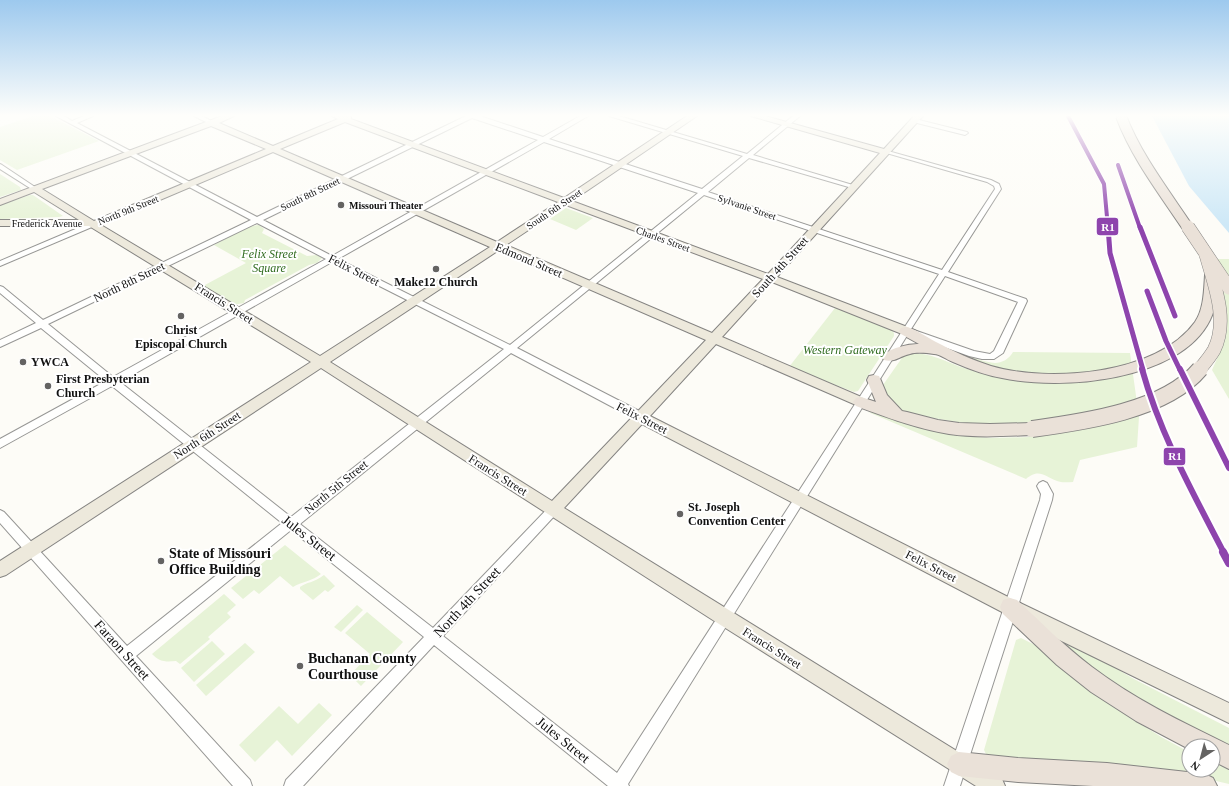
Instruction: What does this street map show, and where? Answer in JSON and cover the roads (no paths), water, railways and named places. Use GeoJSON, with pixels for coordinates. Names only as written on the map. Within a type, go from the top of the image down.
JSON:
{"type":"FeatureCollection","features":[{"type":"Feature","properties":{"kind":"highway"},"geometry":{"type":"LineString","coordinates":[[1139,153],[1153,177],[1229,288]]}},
{"type":"Feature","properties":{"kind":"highway"},"geometry":{"type":"LineString","coordinates":[[889,357],[908,349],[935,349],[989,363],[1015,376],[1065,379],[1132,369],[1164,355],[1201,325],[1208,309],[1211,272],[1203,250]]}},
{"type":"Feature","properties":{"kind":"highway"},"geometry":{"type":"LineString","coordinates":[[861,402],[898,415],[950,428],[995,430],[1032,429],[1063,425],[1128,411],[1145,405],[1177,388],[1192,377],[1214,352],[1220,320],[1218,298],[1203,250]]}},
{"type":"Feature","properties":{"kind":"highway"},"geometry":{"type":"LineString","coordinates":[[906,331],[935,349]]}},
{"type":"Feature","properties":{"kind":"highway"},"geometry":{"type":"LineString","coordinates":[[874,380],[878,393],[886,404],[898,415]]}},
{"type":"Feature","properties":{"kind":"highway"},"geometry":{"type":"LineString","coordinates":[[1010,606],[1083,673],[1115,696],[1190,738]]}},
{"type":"Feature","properties":{"kind":"highway"},"geometry":{"type":"LineString","coordinates":[[960,764],[1018,770],[1107,775],[1205,786]]}},
{"type":"Feature","properties":{"kind":"main road"},"geometry":{"type":"LineString","coordinates":[[0,202],[133,153]]}},
{"type":"Feature","properties":{"kind":"main road","name":"North 9th Street"},"geometry":{"type":"LineString","coordinates":[[95,224],[267,153]]}},
{"type":"Feature","properties":{"kind":"main road","name":"Edmond Street"},"geometry":{"type":"LineString","coordinates":[[279,153],[713,340],[861,402]]}},
{"type":"Feature","properties":{"kind":"main road","name":"Charles Street"},"geometry":{"type":"LineString","coordinates":[[432,153],[879,319],[906,331]]}},
{"type":"Feature","properties":{"kind":"main road","name":"South 6th Street"},"geometry":{"type":"LineString","coordinates":[[414,300],[497,247],[638,153]]}},
{"type":"Feature","properties":{"kind":"main road","name":"South 4th Street"},"geometry":{"type":"LineString","coordinates":[[641,417],[885,153]]}},
{"type":"Feature","properties":{"kind":"main road","name":"Francis Street"},"geometry":{"type":"LineString","coordinates":[[35,188],[319,362],[995,786]]}},
{"type":"Feature","properties":{"kind":"main road","name":"Frederick Avenue"},"geometry":{"type":"LineString","coordinates":[[0,223],[81,222],[95,224]]}},
{"type":"Feature","properties":{"kind":"main road","name":"North 6th Street"},"geometry":{"type":"LineString","coordinates":[[0,570],[414,300]]}},
{"type":"Feature","properties":{"kind":"main road","name":"Felix Street"},"geometry":{"type":"LineString","coordinates":[[641,417],[1010,606],[1229,713]]}},
{"type":"Feature","properties":{"kind":"main road","name":"North 4th Street"},"geometry":{"type":"LineString","coordinates":[[554,509],[641,417]]}},
{"type":"Feature","properties":{"kind":"street","name":"South 8th Street"},"geometry":{"type":"LineString","coordinates":[[257,220],[396,153]]}},
{"type":"Feature","properties":{"kind":"street"},"geometry":{"type":"LineString","coordinates":[[0,444],[521,153]]}},
{"type":"Feature","properties":{"kind":"street","name":"Sylvanie Street"},"geometry":{"type":"LineString","coordinates":[[583,153],[1021,299],[1023,301],[998,353],[989,363]]}},
{"type":"Feature","properties":{"kind":"street"},"geometry":{"type":"LineString","coordinates":[[736,153],[854,188]]}},
{"type":"Feature","properties":{"kind":"street","name":"North 5th Street"},"geometry":{"type":"LineString","coordinates":[[126,655],[415,423],[510,349],[752,153]]}},
{"type":"Feature","properties":{"kind":"street"},"geometry":{"type":"LineString","coordinates":[[619,786],[801,499],[874,380],[998,189],[997,185],[982,178],[889,153]]}},
{"type":"Feature","properties":{"kind":"street","name":"Felix Street"},"geometry":{"type":"LineString","coordinates":[[130,154],[641,417]]}},
{"type":"Feature","properties":{"kind":"street","name":"Francis Street"},"geometry":{"type":"LineString","coordinates":[[0,166],[35,188]]}},
{"type":"Feature","properties":{"kind":"street","name":"North 8th Street"},"geometry":{"type":"LineString","coordinates":[[0,344],[257,220]]}},
{"type":"Feature","properties":{"kind":"street","name":"North 9th Street"},"geometry":{"type":"LineString","coordinates":[[0,264],[95,224]]}},
{"type":"Feature","properties":{"kind":"street","name":"Jules Street"},"geometry":{"type":"LineString","coordinates":[[0,288],[112,381],[619,786]]}},
{"type":"Feature","properties":{"kind":"street","name":"Charles Street"},"geometry":{"type":"LineString","coordinates":[[906,331],[924,335],[979,355],[989,363]]}},
{"type":"Feature","properties":{"kind":"street"},"geometry":{"type":"LineString","coordinates":[[952,786],[1046,500],[1047,494],[1043,486]]}},
{"type":"Feature","properties":{"kind":"street","name":"North 4th Street"},"geometry":{"type":"LineString","coordinates":[[292,786],[554,509]]}},
{"type":"Feature","properties":{"kind":"street","name":"Faraon Street"},"geometry":{"type":"LineString","coordinates":[[0,515],[244,786]]}},
{"type":"Feature","properties":{"kind":"water"},"geometry":{"type":"Polygon","coordinates":[[[1171,153],[1229,153],[1229,233],[1189,186],[1171,153]]]}},
{"type":"Feature","properties":{"kind":"place","name":"Missouri Theater"},"geometry":{"type":"Point","coordinates":[341,205]}},
{"type":"Feature","properties":{"kind":"place","name":"Make12 Church"},"geometry":{"type":"Point","coordinates":[436,269]}},
{"type":"Feature","properties":{"kind":"place","name":"Christ Episcopal Church"},"geometry":{"type":"Point","coordinates":[181,316]}},
{"type":"Feature","properties":{"kind":"place","name":"YWCA"},"geometry":{"type":"Point","coordinates":[23,362]}},
{"type":"Feature","properties":{"kind":"place","name":"First Presbyterian Church"},"geometry":{"type":"Point","coordinates":[48,386]}},
{"type":"Feature","properties":{"kind":"place","name":"St. Joseph Convention Center"},"geometry":{"type":"Point","coordinates":[680,514]}},
{"type":"Feature","properties":{"kind":"place","name":"State of Missouri Office Building"},"geometry":{"type":"Point","coordinates":[161,561]}},
{"type":"Feature","properties":{"kind":"place","name":"Buchanan County Courthouse"},"geometry":{"type":"Point","coordinates":[300,666]}},
{"type":"Feature","properties":{"kind":"park label","name":"Felix Street Square"},"geometry":{"type":"Point","coordinates":[269,261]}},
{"type":"Feature","properties":{"kind":"park label","name":"Western Gateway"},"geometry":{"type":"Point","coordinates":[845,350]}}]}
